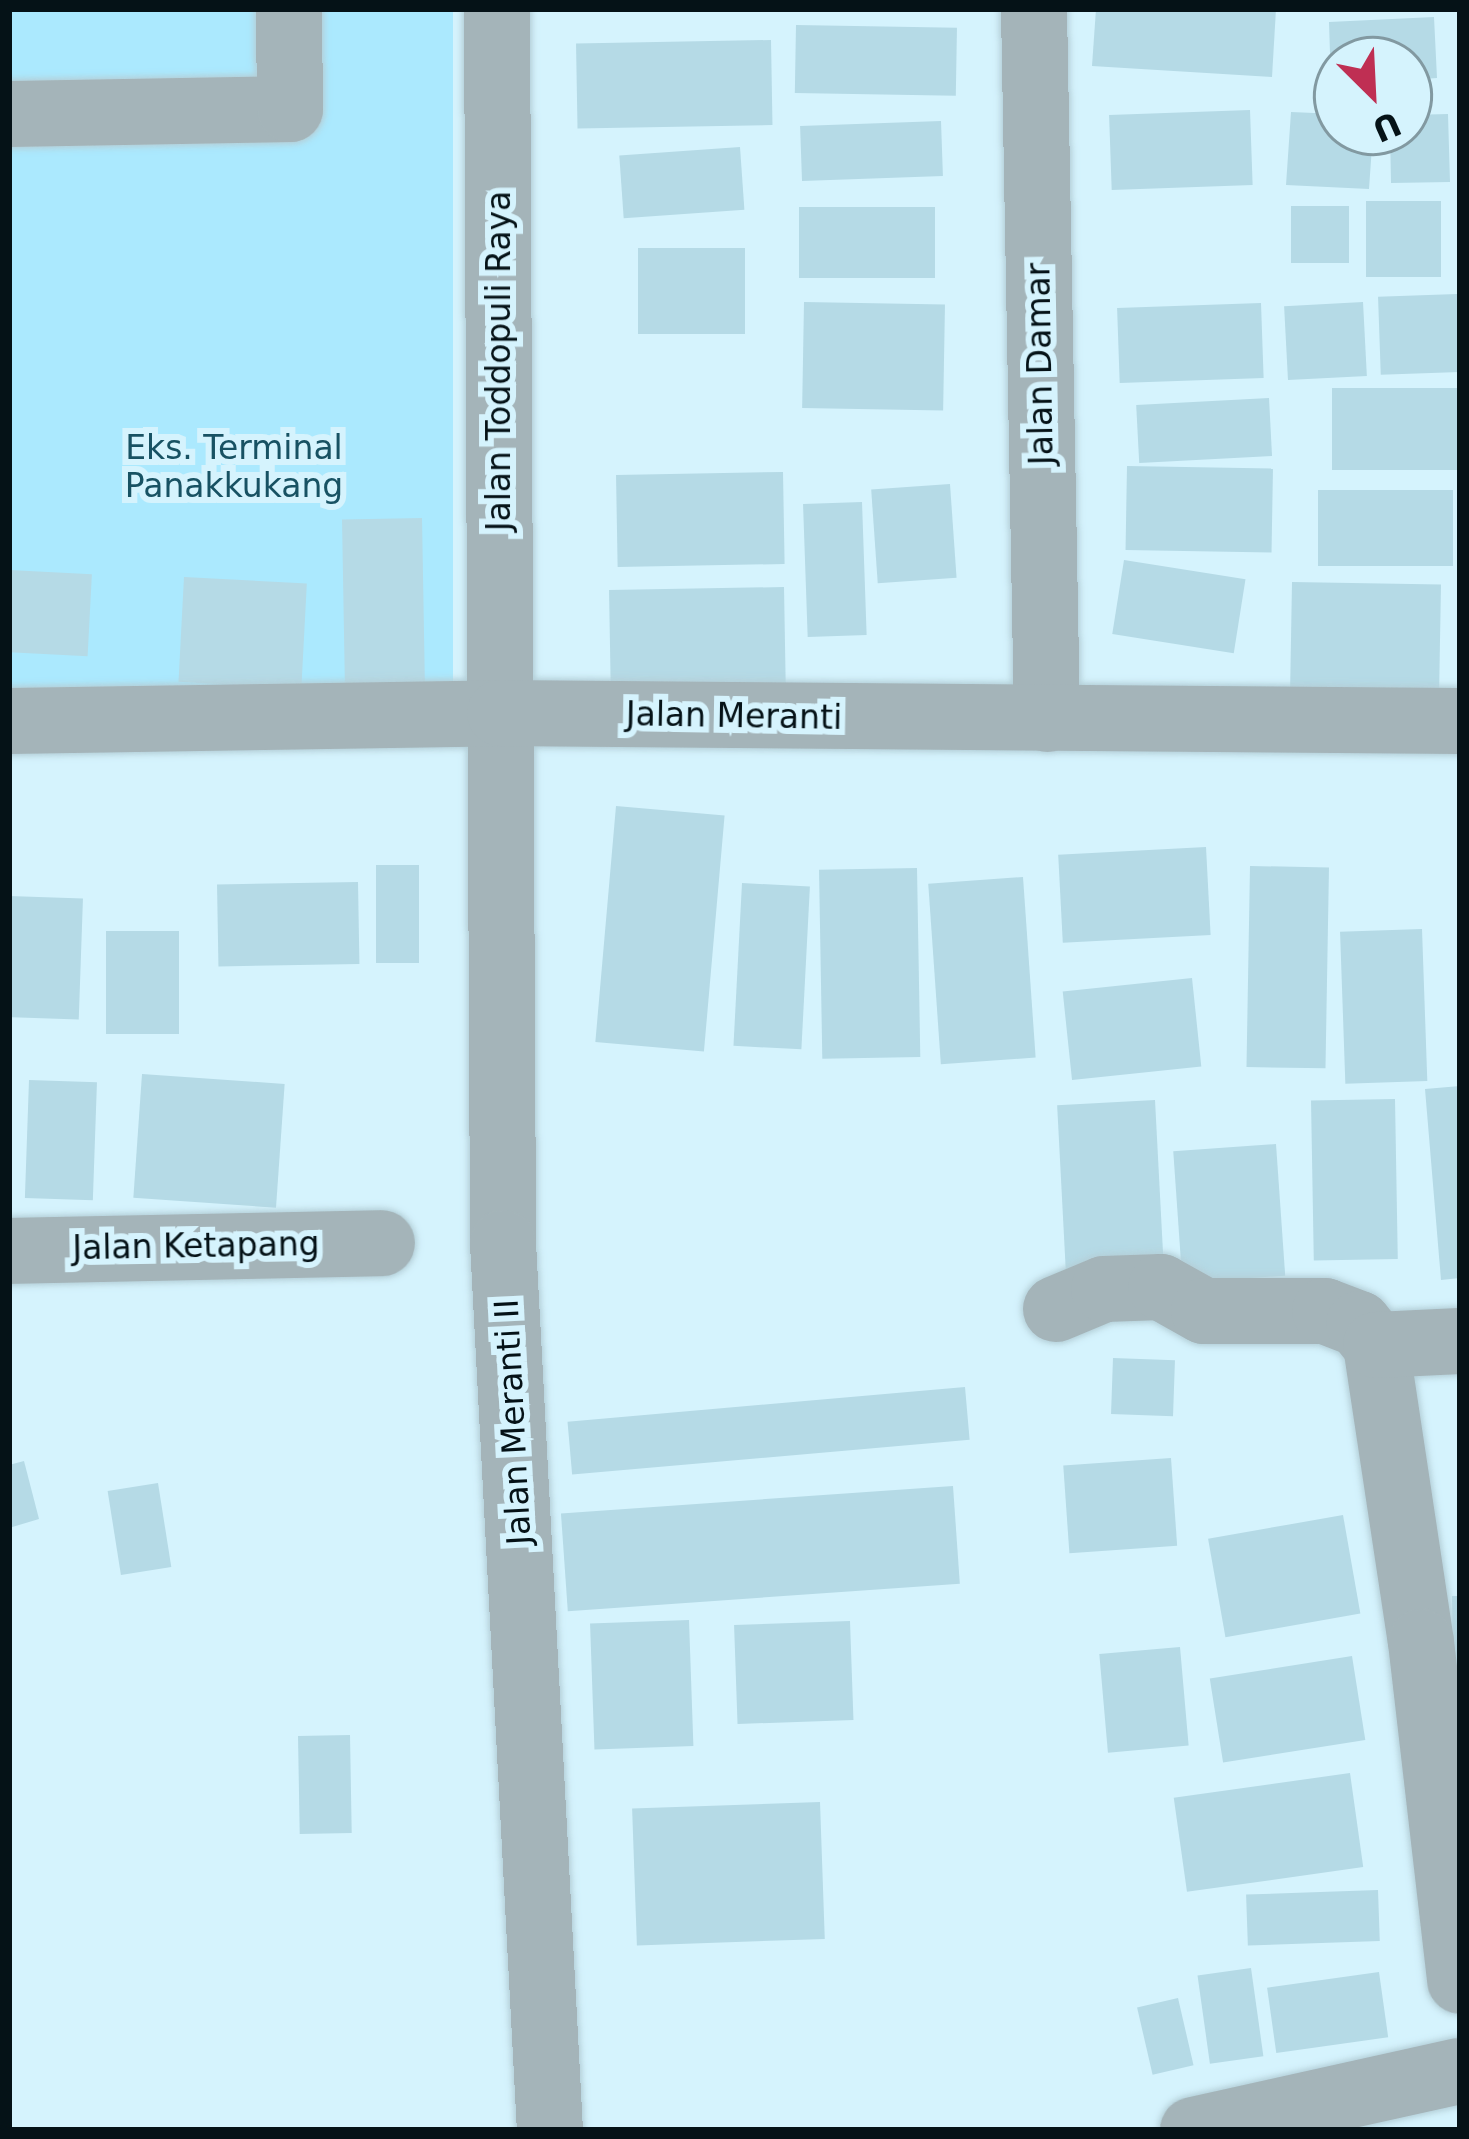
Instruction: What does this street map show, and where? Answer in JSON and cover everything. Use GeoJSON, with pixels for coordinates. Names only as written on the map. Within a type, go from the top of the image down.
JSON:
{"type":"FeatureCollection","features":[{"type":"Feature","properties":{"kind":"street"},"geometry":{"type":"LineString","coordinates":[[9,114],[290,109],[289,9]]}},
{"type":"Feature","properties":{"kind":"street","name":"Jalan Toddopuli Raya"},"geometry":{"type":"LineString","coordinates":[[497,9],[500,713]]}},
{"type":"Feature","properties":{"kind":"street","name":"Jalan Damar"},"geometry":{"type":"LineString","coordinates":[[1034,9],[1047,719]]}},
{"type":"Feature","properties":{"kind":"street","name":"Jalan Meranti"},"geometry":{"type":"LineString","coordinates":[[9,722],[500,713],[1460,721]]}},
{"type":"Feature","properties":{"kind":"street","name":"Jalan Meranti II"},"geometry":{"type":"LineString","coordinates":[[500,713],[503,1243],[550,2130]]}},
{"type":"Feature","properties":{"kind":"street","name":"Jalan Ketapang"},"geometry":{"type":"LineString","coordinates":[[9,1251],[382,1243]]}},
{"type":"Feature","properties":{"kind":"street"},"geometry":{"type":"LineString","coordinates":[[1056,1309],[1104,1289],[1161,1287],[1204,1311],[1325,1311],[1359,1324],[1376,1345],[1447,1755],[1460,1981]]}},
{"type":"Feature","properties":{"kind":"street"},"geometry":{"type":"LineString","coordinates":[[1376,1345],[1460,1341]]}},
{"type":"Feature","properties":{"kind":"street"},"geometry":{"type":"LineString","coordinates":[[1193,2130],[1460,2071]]}},
{"type":"Feature","properties":{"kind":"green space","name":"Eks. Terminal Panakkukang"},"geometry":{"type":"Polygon","coordinates":[[[9,9],[453,9],[453,696],[9,696],[9,9]]]}},
{"type":"Feature","properties":{"kind":"building"},"geometry":{"type":"Polygon","coordinates":[[[1096,9],[1276,9],[1272,77],[1092,66],[1096,9]]]}},
{"type":"Feature","properties":{"kind":"building"},"geometry":{"type":"Polygon","coordinates":[[[1434,17],[1437,78],[1433,78],[1433,36],[1329,36],[1329,22],[1434,17]]]}},
{"type":"Feature","properties":{"kind":"building"},"geometry":{"type":"Polygon","coordinates":[[[796,25],[957,28],[956,96],[795,93],[796,25]]]}},
{"type":"Feature","properties":{"kind":"building"},"geometry":{"type":"Polygon","coordinates":[[[771,40],[772,125],[578,128],[576,43],[771,40]]]}},
{"type":"Feature","properties":{"kind":"building"},"geometry":{"type":"Polygon","coordinates":[[[1250,110],[1253,185],[1112,190],[1109,115],[1250,110]]]}},
{"type":"Feature","properties":{"kind":"building"},"geometry":{"type":"Polygon","coordinates":[[[1291,112],[1313,113],[1313,156],[1371,156],[1369,189],[1286,185],[1291,112]]]}},
{"type":"Feature","properties":{"kind":"building"},"geometry":{"type":"Polygon","coordinates":[[[1433,114],[1448,114],[1450,182],[1391,183],[1390,156],[1433,156],[1433,114]]]}},
{"type":"Feature","properties":{"kind":"building"},"geometry":{"type":"Polygon","coordinates":[[[941,121],[943,176],[802,181],[800,126],[941,121]]]}},
{"type":"Feature","properties":{"kind":"building"},"geometry":{"type":"Polygon","coordinates":[[[740,147],[744,210],[624,218],[619,155],[740,147]]]}},
{"type":"Feature","properties":{"kind":"building"},"geometry":{"type":"Polygon","coordinates":[[[1366,201],[1441,201],[1441,277],[1366,277],[1366,201]]]}},
{"type":"Feature","properties":{"kind":"building"},"geometry":{"type":"Polygon","coordinates":[[[1291,206],[1349,206],[1349,263],[1291,263],[1291,206]]]}},
{"type":"Feature","properties":{"kind":"building"},"geometry":{"type":"Polygon","coordinates":[[[799,207],[935,207],[935,278],[799,278],[799,207]]]}},
{"type":"Feature","properties":{"kind":"building"},"geometry":{"type":"Polygon","coordinates":[[[638,248],[745,248],[745,334],[638,334],[638,248]]]}},
{"type":"Feature","properties":{"kind":"building"},"geometry":{"type":"Polygon","coordinates":[[[1457,294],[1460,372],[1381,375],[1378,297],[1457,294]]]}},
{"type":"Feature","properties":{"kind":"building"},"geometry":{"type":"Polygon","coordinates":[[[804,302],[945,304],[943,410],[802,408],[804,302]]]}},
{"type":"Feature","properties":{"kind":"building"},"geometry":{"type":"Polygon","coordinates":[[[1363,302],[1367,376],[1288,380],[1284,306],[1363,302]]]}},
{"type":"Feature","properties":{"kind":"building"},"geometry":{"type":"Polygon","coordinates":[[[1261,303],[1264,378],[1120,383],[1117,308],[1261,303]]]}},
{"type":"Feature","properties":{"kind":"building"},"geometry":{"type":"Polygon","coordinates":[[[1332,388],[1460,388],[1460,470],[1332,470],[1332,388]]]}},
{"type":"Feature","properties":{"kind":"building"},"geometry":{"type":"Polygon","coordinates":[[[1269,398],[1272,456],[1139,463],[1136,405],[1269,398]]]}},
{"type":"Feature","properties":{"kind":"building"},"geometry":{"type":"Polygon","coordinates":[[[1127,466],[1273,469],[1272,553],[1126,550],[1127,466]]]}},
{"type":"Feature","properties":{"kind":"building"},"geometry":{"type":"Polygon","coordinates":[[[783,472],[785,564],[618,567],[616,475],[783,472]]]}},
{"type":"Feature","properties":{"kind":"building"},"geometry":{"type":"Polygon","coordinates":[[[950,484],[957,578],[878,583],[871,490],[950,484]]]}},
{"type":"Feature","properties":{"kind":"building"},"geometry":{"type":"Polygon","coordinates":[[[1318,490],[1453,490],[1453,566],[1318,566],[1318,490]]]}},
{"type":"Feature","properties":{"kind":"building"},"geometry":{"type":"Polygon","coordinates":[[[862,502],[867,635],[808,637],[803,504],[862,502]]]}},
{"type":"Feature","properties":{"kind":"building"},"geometry":{"type":"Polygon","coordinates":[[[422,518],[425,693],[345,694],[342,519],[422,518]]]}},
{"type":"Feature","properties":{"kind":"building"},"geometry":{"type":"Polygon","coordinates":[[[1124,560],[1245,579],[1234,653],[1112,634],[1124,560]]]}},
{"type":"Feature","properties":{"kind":"building"},"geometry":{"type":"Polygon","coordinates":[[[9,570],[92,574],[88,656],[9,652],[9,570]]]}},
{"type":"Feature","properties":{"kind":"building"},"geometry":{"type":"Polygon","coordinates":[[[184,577],[307,583],[301,688],[179,682],[184,577]]]}},
{"type":"Feature","properties":{"kind":"building"},"geometry":{"type":"Polygon","coordinates":[[[1292,582],[1441,585],[1439,703],[1290,700],[1292,582]]]}},
{"type":"Feature","properties":{"kind":"building"},"geometry":{"type":"Polygon","coordinates":[[[784,587],[786,700],[611,703],[609,590],[784,587]]]}},
{"type":"Feature","properties":{"kind":"building"},"geometry":{"type":"Polygon","coordinates":[[[616,806],[725,815],[704,1052],[595,1042],[616,806]]]}},
{"type":"Feature","properties":{"kind":"building"},"geometry":{"type":"Polygon","coordinates":[[[1206,847],[1211,935],[1063,943],[1058,855],[1206,847]]]}},
{"type":"Feature","properties":{"kind":"building"},"geometry":{"type":"Polygon","coordinates":[[[376,865],[419,865],[419,963],[376,963],[376,865]]]}},
{"type":"Feature","properties":{"kind":"building"},"geometry":{"type":"Polygon","coordinates":[[[1250,866],[1329,867],[1325,1068],[1246,1067],[1250,866]]]}},
{"type":"Feature","properties":{"kind":"building"},"geometry":{"type":"Polygon","coordinates":[[[917,868],[920,1057],[822,1059],[819,870],[917,868]]]}},
{"type":"Feature","properties":{"kind":"building"},"geometry":{"type":"Polygon","coordinates":[[[1023,877],[1036,1058],[941,1064],[928,884],[1023,877]]]}},
{"type":"Feature","properties":{"kind":"building"},"geometry":{"type":"Polygon","coordinates":[[[358,882],[359,964],[218,966],[217,884],[358,882]]]}},
{"type":"Feature","properties":{"kind":"building"},"geometry":{"type":"Polygon","coordinates":[[[742,883],[810,887],[801,1049],[733,1046],[742,883]]]}},
{"type":"Feature","properties":{"kind":"building"},"geometry":{"type":"Polygon","coordinates":[[[9,896],[83,899],[79,1020],[9,1017],[9,896]]]}},
{"type":"Feature","properties":{"kind":"building"},"geometry":{"type":"Polygon","coordinates":[[[1422,929],[1427,1081],[1345,1084],[1340,932],[1422,929]]]}},
{"type":"Feature","properties":{"kind":"building"},"geometry":{"type":"Polygon","coordinates":[[[106,931],[179,931],[179,1034],[106,1034],[106,931]]]}},
{"type":"Feature","properties":{"kind":"building"},"geometry":{"type":"Polygon","coordinates":[[[1192,978],[1201,1067],[1072,1080],[1063,992],[1192,978]]]}},
{"type":"Feature","properties":{"kind":"building"},"geometry":{"type":"Polygon","coordinates":[[[142,1074],[285,1084],[276,1208],[133,1198],[142,1074]]]}},
{"type":"Feature","properties":{"kind":"building"},"geometry":{"type":"Polygon","coordinates":[[[29,1080],[97,1082],[93,1200],[25,1198],[29,1080]]]}},
{"type":"Feature","properties":{"kind":"building"},"geometry":{"type":"Polygon","coordinates":[[[1460,1086],[1460,1278],[1441,1280],[1425,1089],[1460,1086]]]}},
{"type":"Feature","properties":{"kind":"building"},"geometry":{"type":"Polygon","coordinates":[[[1395,1099],[1398,1259],[1314,1260],[1311,1100],[1395,1099]]]}},
{"type":"Feature","properties":{"kind":"building"},"geometry":{"type":"Polygon","coordinates":[[[1155,1100],[1164,1264],[1066,1269],[1057,1105],[1155,1100]]]}},
{"type":"Feature","properties":{"kind":"building"},"geometry":{"type":"Polygon","coordinates":[[[1276,1144],[1285,1276],[1182,1283],[1173,1151],[1276,1144]]]}},
{"type":"Feature","properties":{"kind":"building"},"geometry":{"type":"Polygon","coordinates":[[[1113,1358],[1175,1360],[1173,1416],[1111,1414],[1113,1358]]]}},
{"type":"Feature","properties":{"kind":"building"},"geometry":{"type":"Polygon","coordinates":[[[965,1387],[970,1440],[572,1475],[568,1422],[965,1387]]]}},
{"type":"Feature","properties":{"kind":"building"},"geometry":{"type":"Polygon","coordinates":[[[1171,1458],[1177,1546],[1069,1553],[1063,1466],[1171,1458]]]}},
{"type":"Feature","properties":{"kind":"building"},"geometry":{"type":"Polygon","coordinates":[[[24,1461],[39,1519],[9,1528],[9,1465],[24,1461]]]}},
{"type":"Feature","properties":{"kind":"building"},"geometry":{"type":"Polygon","coordinates":[[[158,1483],[171,1567],[121,1575],[108,1491],[158,1483]]]}},
{"type":"Feature","properties":{"kind":"building"},"geometry":{"type":"Polygon","coordinates":[[[953,1486],[960,1584],[568,1611],[561,1513],[953,1486]]]}},
{"type":"Feature","properties":{"kind":"building"},"geometry":{"type":"Polygon","coordinates":[[[1343,1515],[1360,1613],[1225,1637],[1208,1539],[1343,1515]]]}},
{"type":"Feature","properties":{"kind":"building"},"geometry":{"type":"Polygon","coordinates":[[[1452,1596],[1460,1596],[1460,1719],[1454,1720],[1452,1596]]]}},
{"type":"Feature","properties":{"kind":"building"},"geometry":{"type":"Polygon","coordinates":[[[689,1620],[693,1746],[594,1749],[590,1623],[689,1620]]]}},
{"type":"Feature","properties":{"kind":"building"},"geometry":{"type":"Polygon","coordinates":[[[850,1621],[853,1720],[738,1724],[734,1625],[850,1621]]]}},
{"type":"Feature","properties":{"kind":"building"},"geometry":{"type":"Polygon","coordinates":[[[1180,1647],[1189,1746],[1108,1753],[1099,1654],[1180,1647]]]}},
{"type":"Feature","properties":{"kind":"building"},"geometry":{"type":"Polygon","coordinates":[[[1352,1656],[1365,1740],[1223,1762],[1210,1679],[1352,1656]]]}},
{"type":"Feature","properties":{"kind":"building"},"geometry":{"type":"Polygon","coordinates":[[[350,1735],[352,1833],[300,1834],[298,1736],[350,1735]]]}},
{"type":"Feature","properties":{"kind":"building"},"geometry":{"type":"Polygon","coordinates":[[[1350,1773],[1363,1867],[1187,1892],[1174,1798],[1350,1773]]]}},
{"type":"Feature","properties":{"kind":"building"},"geometry":{"type":"Polygon","coordinates":[[[820,1802],[825,1939],[637,1945],[632,1809],[820,1802]]]}},
{"type":"Feature","properties":{"kind":"building"},"geometry":{"type":"Polygon","coordinates":[[[1378,1890],[1380,1941],[1248,1946],[1246,1895],[1378,1890]]]}},
{"type":"Feature","properties":{"kind":"building"},"geometry":{"type":"Polygon","coordinates":[[[1251,1968],[1263,2056],[1210,2064],[1198,1976],[1251,1968]]]}},
{"type":"Feature","properties":{"kind":"building"},"geometry":{"type":"Polygon","coordinates":[[[1379,1972],[1388,2037],[1276,2053],[1267,1988],[1379,1972]]]}},
{"type":"Feature","properties":{"kind":"building"},"geometry":{"type":"Polygon","coordinates":[[[1178,1998],[1194,2065],[1153,2075],[1137,2007],[1178,1998]]]}}]}
